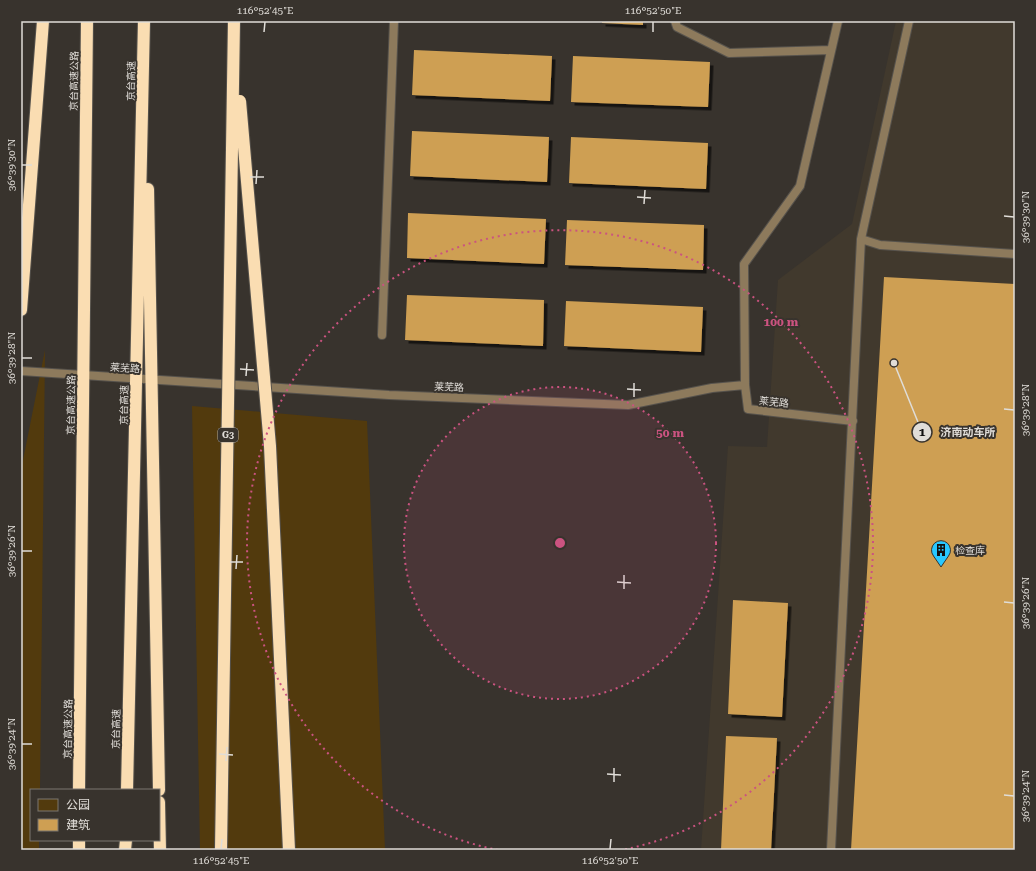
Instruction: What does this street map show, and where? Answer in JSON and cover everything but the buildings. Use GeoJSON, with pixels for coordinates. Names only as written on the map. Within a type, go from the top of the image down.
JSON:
{"type":"FeatureCollection","features":[{"type":"Feature","properties":{"kind":"highway"},"geometry":{"type":"LineString","coordinates":[[21,310],[43,21]]}},
{"type":"Feature","properties":{"kind":"highway","name":"京台高速公路"},"geometry":{"type":"LineString","coordinates":[[79,789],[87,21]]}},
{"type":"Feature","properties":{"kind":"highway"},"geometry":{"type":"LineString","coordinates":[[145,21],[159,789]]}},
{"type":"Feature","properties":{"kind":"highway","name":"京台高速"},"geometry":{"type":"LineString","coordinates":[[127,789],[145,21]]}},
{"type":"Feature","properties":{"kind":"highway","name":"G3"},"geometry":{"type":"LineString","coordinates":[[221,850],[235,36],[234,21]]}},
{"type":"Feature","properties":{"kind":"highway"},"geometry":{"type":"LineString","coordinates":[[235,36],[270,446],[289,850]]}},
{"type":"Feature","properties":{"kind":"lane"},"geometry":{"type":"LineString","coordinates":[[382,334],[394,21]]}},
{"type":"Feature","properties":{"kind":"lane"},"geometry":{"type":"LineString","coordinates":[[675,21],[677,27],[728,53],[831,50]]}},
{"type":"Feature","properties":{"kind":"lane"},"geometry":{"type":"LineString","coordinates":[[745,386],[744,264],[800,186],[838,21]]}},
{"type":"Feature","properties":{"kind":"lane"},"geometry":{"type":"LineString","coordinates":[[831,850],[861,239],[909,21]]}},
{"type":"Feature","properties":{"kind":"lane"},"geometry":{"type":"LineString","coordinates":[[861,239],[880,245],[1015,254]]}},
{"type":"Feature","properties":{"kind":"lane","name":"莱芜路"},"geometry":{"type":"LineString","coordinates":[[21,371],[389,395],[628,405],[712,388],[745,386],[748,409],[853,421]]}},
{"type":"Feature","properties":{"kind":"shaded area"},"geometry":{"type":"Polygon","coordinates":[[[896,21],[1015,21],[1015,850],[701,850],[728,446],[767,447],[778,280],[852,224],[896,21]]]}},
{"type":"Feature","properties":{"kind":"green space"},"geometry":{"type":"Polygon","coordinates":[[[45,350],[40,789],[30,789],[30,841],[39,841],[39,850],[21,850],[21,470],[45,350]]]}},
{"type":"Feature","properties":{"kind":"green space"},"geometry":{"type":"Polygon","coordinates":[[[192,406],[367,421],[385,850],[200,850],[192,406]]]}},
{"type":"Feature","properties":{"kind":"place","name":"济南动车所"},"geometry":{"type":"Point","coordinates":[894,363]}},
{"type":"Feature","properties":{"kind":"place","name":"检查库"},"geometry":{"type":"Point","coordinates":[941,567]}}]}
